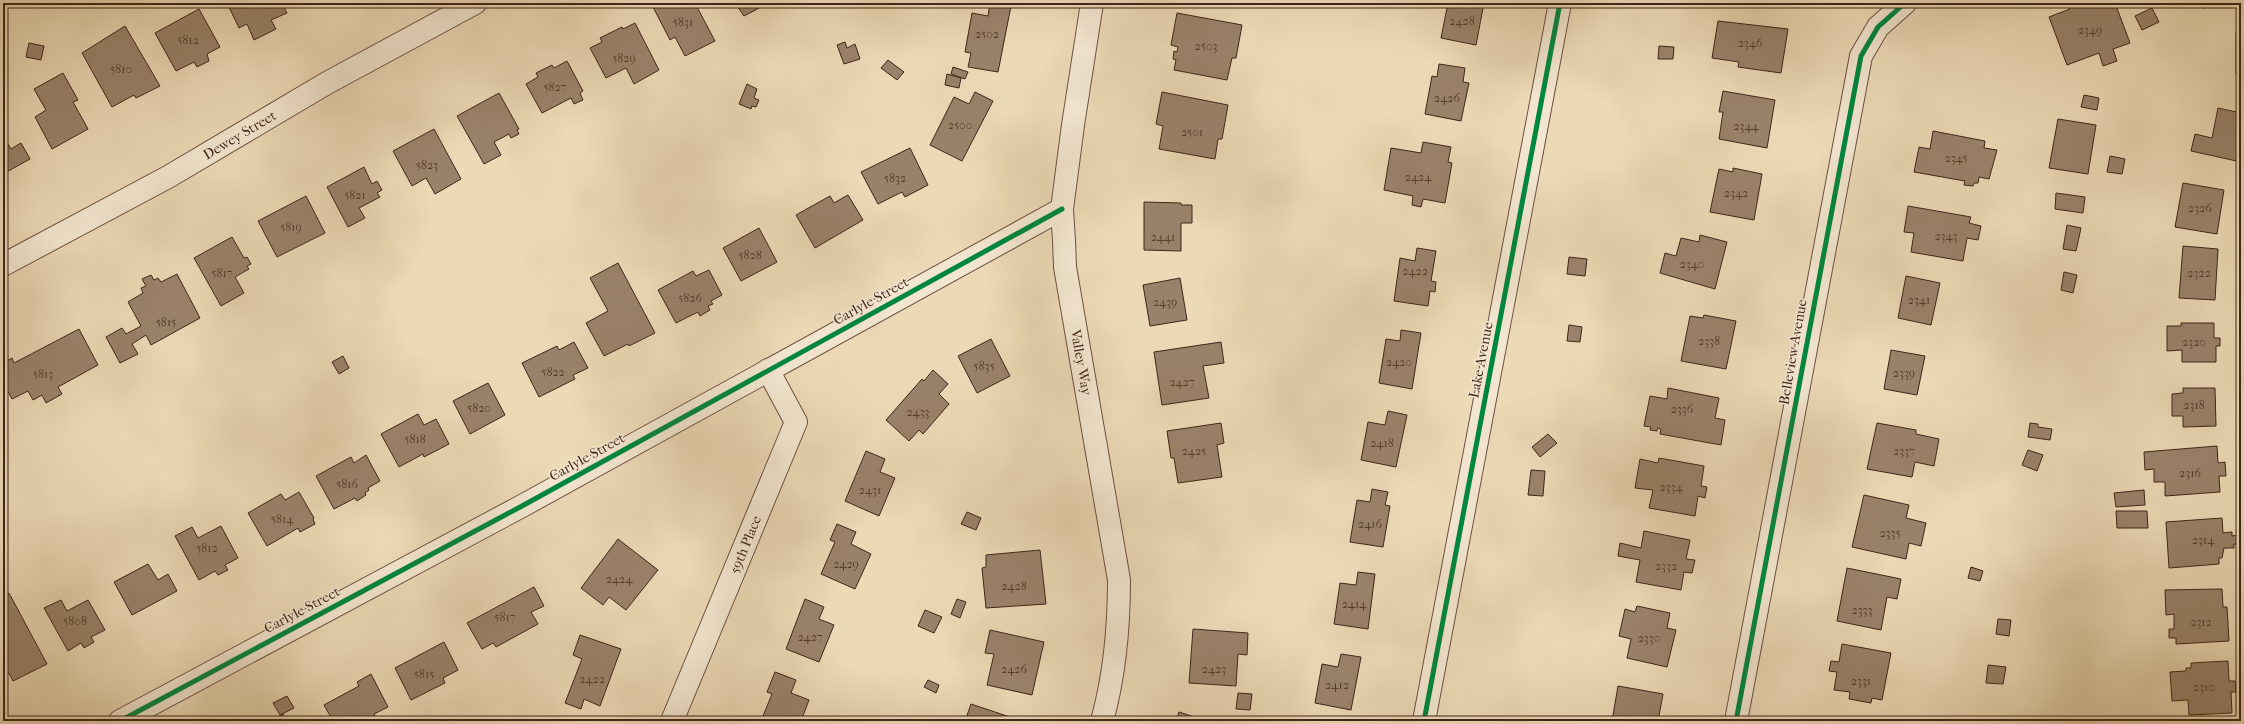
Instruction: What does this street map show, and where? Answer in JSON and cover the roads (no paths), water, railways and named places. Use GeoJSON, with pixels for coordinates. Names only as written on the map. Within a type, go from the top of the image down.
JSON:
{"type":"FeatureCollection","features":[{"type":"Feature","properties":{"kind":"street","name":"Dewey Street"},"geometry":{"type":"LineString","coordinates":[[3,265],[168,176],[327,83],[475,3]]}},
{"type":"Feature","properties":{"kind":"street","name":"Valley Way"},"geometry":{"type":"LineString","coordinates":[[1092,3],[1072,125],[1062,209],[1065,267],[1119,580],[1119,628],[1114,674],[1102,721]]}},
{"type":"Feature","properties":{"kind":"street","name":"Lake Avenue"},"geometry":{"type":"LineString","coordinates":[[1424,721],[1560,3]]}},
{"type":"Feature","properties":{"kind":"street","name":"Belleview Avenue"},"geometry":{"type":"LineString","coordinates":[[1736,721],[1861,56],[1878,27],[1905,3]]}},
{"type":"Feature","properties":{"kind":"street","name":"Carlyle Street"},"geometry":{"type":"LineString","coordinates":[[120,721],[522,506],[1062,209]]}},
{"type":"Feature","properties":{"kind":"street","name":"59th Place"},"geometry":{"type":"LineString","coordinates":[[672,721],[796,422],[768,370]]}}]}
